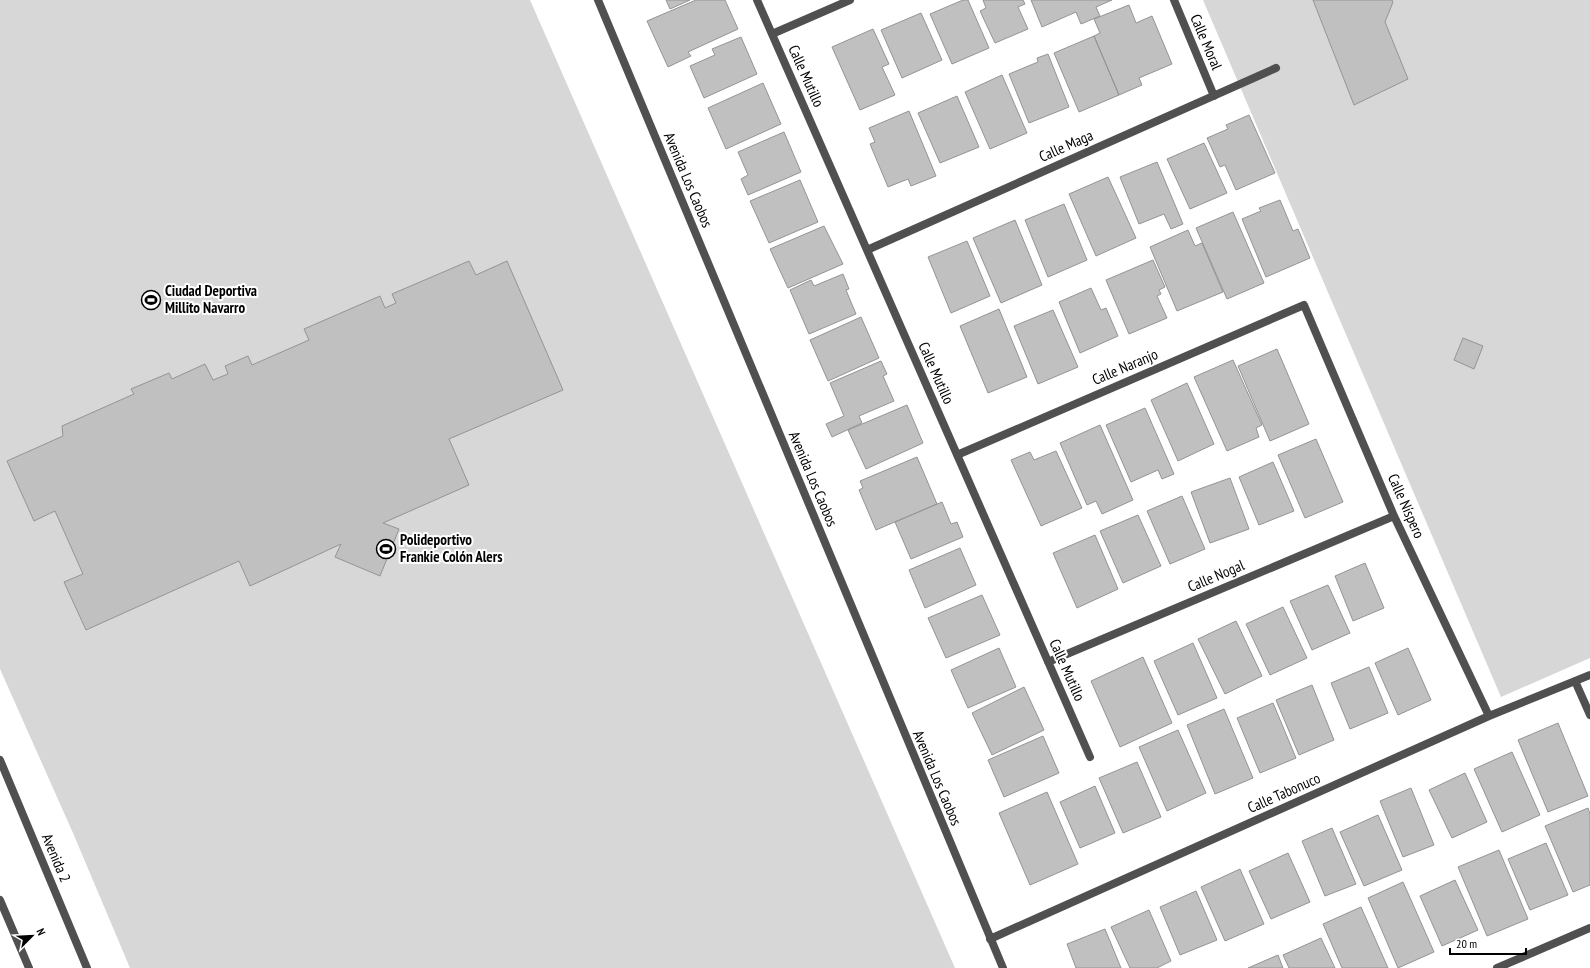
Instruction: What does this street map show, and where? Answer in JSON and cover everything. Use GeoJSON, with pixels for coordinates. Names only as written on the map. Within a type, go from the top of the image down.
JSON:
{"type":"FeatureCollection","features":[{"type":"Feature","properties":{"kind":"street","name":"Avenida Los Caobos"},"geometry":{"type":"LineString","coordinates":[[598,0],[1003,968]]}},
{"type":"Feature","properties":{"kind":"street","name":"Calle Mutillo"},"geometry":{"type":"LineString","coordinates":[[757,0],[1090,757]]}},
{"type":"Feature","properties":{"kind":"street"},"geometry":{"type":"LineString","coordinates":[[772,34],[850,0]]}},
{"type":"Feature","properties":{"kind":"street","name":"Calle Moral"},"geometry":{"type":"LineString","coordinates":[[1174,0],[1214,96]]}},
{"type":"Feature","properties":{"kind":"street","name":"Calle Maga"},"geometry":{"type":"LineString","coordinates":[[867,250],[1276,68]]}},
{"type":"Feature","properties":{"kind":"street","name":"Calle Naranjo"},"geometry":{"type":"LineString","coordinates":[[957,455],[1304,305]]}},
{"type":"Feature","properties":{"kind":"street","name":"Calle Níspero"},"geometry":{"type":"LineString","coordinates":[[1304,305],[1394,516],[1489,716]]}},
{"type":"Feature","properties":{"kind":"street","name":"Calle Nogal"},"geometry":{"type":"LineString","coordinates":[[1048,662],[1394,516]]}},
{"type":"Feature","properties":{"kind":"street","name":"Calle Tabonuco"},"geometry":{"type":"LineString","coordinates":[[990,939],[1489,716],[1590,675]]}},
{"type":"Feature","properties":{"kind":"street"},"geometry":{"type":"LineString","coordinates":[[1575,681],[1590,715]]}},
{"type":"Feature","properties":{"kind":"street","name":"Avenida 2"},"geometry":{"type":"LineString","coordinates":[[0,760],[87,968]]}},
{"type":"Feature","properties":{"kind":"street"},"geometry":{"type":"LineString","coordinates":[[0,900],[29,968]]}},
{"type":"Feature","properties":{"kind":"street"},"geometry":{"type":"LineString","coordinates":[[1497,968],[1590,928]]}},
{"type":"Feature","properties":{"kind":"shaded area","name":"Polideportivo Frankie Colón Alers"},"geometry":{"type":"Polygon","coordinates":[[[0,0],[530,0],[955,968],[130,968],[73,833],[0,669],[0,0]]]}},
{"type":"Feature","properties":{"kind":"shaded area"},"geometry":{"type":"Polygon","coordinates":[[[1203,0],[1590,0],[1590,658],[1501,697],[1203,0]]]}},
{"type":"Feature","properties":{"kind":"building"},"geometry":{"type":"Polygon","coordinates":[[[666,0],[690,0],[670,9],[666,0]]]}},
{"type":"Feature","properties":{"kind":"building"},"geometry":{"type":"Polygon","coordinates":[[[696,0],[725,0],[738,29],[688,52],[691,56],[668,67],[647,21],[696,0]]]}},
{"type":"Feature","properties":{"kind":"building"},"geometry":{"type":"Polygon","coordinates":[[[963,0],[968,0],[989,48],[952,64],[930,14],[963,0]]]}},
{"type":"Feature","properties":{"kind":"building"},"geometry":{"type":"Polygon","coordinates":[[[983,0],[1023,0],[1025,4],[1018,7],[1028,29],[995,43],[980,11],[986,8],[983,0]]]}},
{"type":"Feature","properties":{"kind":"building"},"geometry":{"type":"Polygon","coordinates":[[[1031,0],[1112,0],[1096,7],[1100,16],[1081,24],[1076,12],[1042,27],[1031,0]]]}},
{"type":"Feature","properties":{"kind":"building"},"geometry":{"type":"Polygon","coordinates":[[[1313,0],[1392,0],[1393,2],[1385,22],[1408,79],[1354,105],[1313,0]]]}},
{"type":"Feature","properties":{"kind":"building"},"geometry":{"type":"Polygon","coordinates":[[[1129,5],[1136,23],[1152,16],[1172,64],[1139,78],[1142,85],[1119,95],[1094,36],[1100,33],[1094,19],[1129,5]]]}},
{"type":"Feature","properties":{"kind":"building"},"geometry":{"type":"Polygon","coordinates":[[[921,13],[942,60],[902,78],[881,30],[921,13]]]}},
{"type":"Feature","properties":{"kind":"building"},"geometry":{"type":"Polygon","coordinates":[[[873,29],[889,64],[882,67],[895,95],[860,110],[832,47],[873,29]]]}},
{"type":"Feature","properties":{"kind":"building"},"geometry":{"type":"Polygon","coordinates":[[[1094,36],[1119,95],[1079,112],[1054,53],[1094,36]]]}},
{"type":"Feature","properties":{"kind":"building"},"geometry":{"type":"Polygon","coordinates":[[[741,37],[757,74],[704,98],[690,66],[715,55],[712,49],[741,37]]]}},
{"type":"Feature","properties":{"kind":"building"},"geometry":{"type":"Polygon","coordinates":[[[1048,54],[1069,107],[1029,123],[1009,74],[1038,62],[1037,58],[1048,54]]]}},
{"type":"Feature","properties":{"kind":"building"},"geometry":{"type":"Polygon","coordinates":[[[1002,75],[1027,133],[990,149],[965,92],[1002,75]]]}},
{"type":"Feature","properties":{"kind":"building"},"geometry":{"type":"Polygon","coordinates":[[[763,83],[781,124],[726,149],[708,108],[763,83]]]}},
{"type":"Feature","properties":{"kind":"building"},"geometry":{"type":"Polygon","coordinates":[[[957,96],[979,147],[940,163],[918,113],[957,96]]]}},
{"type":"Feature","properties":{"kind":"building"},"geometry":{"type":"Polygon","coordinates":[[[909,111],[936,176],[911,186],[908,179],[888,187],[870,144],[875,142],[869,128],[909,111]]]}},
{"type":"Feature","properties":{"kind":"building"},"geometry":{"type":"Polygon","coordinates":[[[1249,115],[1275,173],[1236,190],[1225,165],[1220,167],[1207,138],[1228,129],[1226,125],[1249,115]]]}},
{"type":"Feature","properties":{"kind":"building"},"geometry":{"type":"Polygon","coordinates":[[[784,132],[801,172],[748,195],[741,179],[748,175],[738,152],[784,132]]]}},
{"type":"Feature","properties":{"kind":"building"},"geometry":{"type":"Polygon","coordinates":[[[1204,143],[1227,193],[1190,209],[1167,159],[1204,143]]]}},
{"type":"Feature","properties":{"kind":"building"},"geometry":{"type":"Polygon","coordinates":[[[1157,162],[1183,224],[1171,229],[1164,214],[1139,224],[1120,177],[1157,162]]]}},
{"type":"Feature","properties":{"kind":"building"},"geometry":{"type":"Polygon","coordinates":[[[1108,177],[1136,238],[1096,256],[1069,194],[1108,177]]]}},
{"type":"Feature","properties":{"kind":"building"},"geometry":{"type":"Polygon","coordinates":[[[800,180],[818,222],[769,243],[750,201],[800,180]]]}},
{"type":"Feature","properties":{"kind":"building"},"geometry":{"type":"Polygon","coordinates":[[[1280,200],[1293,231],[1298,229],[1310,258],[1266,277],[1242,219],[1261,211],[1259,208],[1280,200]]]}},
{"type":"Feature","properties":{"kind":"building"},"geometry":{"type":"Polygon","coordinates":[[[1064,204],[1087,260],[1048,277],[1025,220],[1064,204]]]}},
{"type":"Feature","properties":{"kind":"building"},"geometry":{"type":"Polygon","coordinates":[[[1233,212],[1264,283],[1227,299],[1196,228],[1233,212]]]}},
{"type":"Feature","properties":{"kind":"building"},"geometry":{"type":"Polygon","coordinates":[[[1015,220],[1042,285],[1001,303],[973,238],[1015,220]]]}},
{"type":"Feature","properties":{"kind":"building"},"geometry":{"type":"Polygon","coordinates":[[[824,226],[843,264],[788,288],[770,249],[824,226]]]}},
{"type":"Feature","properties":{"kind":"building"},"geometry":{"type":"Polygon","coordinates":[[[1188,230],[1195,246],[1202,243],[1223,292],[1177,311],[1150,247],[1188,230]]]}},
{"type":"Feature","properties":{"kind":"building"},"geometry":{"type":"Polygon","coordinates":[[[967,241],[990,296],[951,313],[928,257],[967,241]]]}},
{"type":"Feature","properties":{"kind":"building"},"geometry":{"type":"Polygon","coordinates":[[[1153,260],[1165,287],[1159,290],[1161,294],[1157,296],[1167,318],[1129,334],[1106,280],[1153,260]]]}},
{"type":"Feature","properties":{"kind":"building"},"geometry":{"type":"Polygon","coordinates":[[[469,261],[476,275],[507,261],[563,390],[449,439],[469,485],[383,523],[399,529],[380,576],[335,557],[341,544],[250,586],[239,561],[86,630],[64,582],[83,574],[55,511],[34,521],[7,461],[63,436],[62,426],[134,394],[131,389],[169,373],[172,379],[205,364],[213,380],[228,374],[225,366],[248,356],[252,365],[309,340],[304,329],[380,296],[385,308],[396,303],[392,294],[469,261]]]}},
{"type":"Feature","properties":{"kind":"building"},"geometry":{"type":"Polygon","coordinates":[[[843,274],[849,289],[846,290],[856,314],[809,334],[790,290],[811,280],[814,286],[843,274]]]}},
{"type":"Feature","properties":{"kind":"building"},"geometry":{"type":"Polygon","coordinates":[[[1091,288],[1101,310],[1106,308],[1118,336],[1080,353],[1059,302],[1091,288]]]}},
{"type":"Feature","properties":{"kind":"building"},"geometry":{"type":"Polygon","coordinates":[[[999,309],[1027,377],[988,393],[960,326],[999,309]]]}},
{"type":"Feature","properties":{"kind":"building"},"geometry":{"type":"Polygon","coordinates":[[[1053,310],[1078,367],[1038,384],[1014,326],[1053,310]]]}},
{"type":"Feature","properties":{"kind":"building"},"geometry":{"type":"Polygon","coordinates":[[[861,317],[879,358],[828,381],[810,340],[861,317]]]}},
{"type":"Feature","properties":{"kind":"building"},"geometry":{"type":"Polygon","coordinates":[[[1463,338],[1483,346],[1474,369],[1454,360],[1463,338]]]}},
{"type":"Feature","properties":{"kind":"building"},"geometry":{"type":"Polygon","coordinates":[[[1277,349],[1309,424],[1270,441],[1238,366],[1277,349]]]}},
{"type":"Feature","properties":{"kind":"building"},"geometry":{"type":"Polygon","coordinates":[[[1233,360],[1262,425],[1256,428],[1259,437],[1227,451],[1194,377],[1233,360]]]}},
{"type":"Feature","properties":{"kind":"building"},"geometry":{"type":"Polygon","coordinates":[[[881,361],[887,374],[883,376],[894,401],[859,416],[862,423],[832,437],[826,424],[844,416],[830,383],[881,361]]]}},
{"type":"Feature","properties":{"kind":"building"},"geometry":{"type":"Polygon","coordinates":[[[1187,383],[1214,444],[1178,461],[1151,400],[1187,383]]]}},
{"type":"Feature","properties":{"kind":"building"},"geometry":{"type":"Polygon","coordinates":[[[907,405],[923,443],[866,469],[848,430],[907,405]]]}},
{"type":"Feature","properties":{"kind":"building"},"geometry":{"type":"Polygon","coordinates":[[[1145,408],[1174,474],[1162,479],[1158,470],[1131,482],[1106,425],[1145,408]]]}},
{"type":"Feature","properties":{"kind":"building"},"geometry":{"type":"Polygon","coordinates":[[[1100,425],[1133,500],[1102,514],[1096,501],[1087,505],[1060,443],[1100,425]]]}},
{"type":"Feature","properties":{"kind":"building"},"geometry":{"type":"Polygon","coordinates":[[[1316,439],[1343,502],[1305,518],[1278,455],[1316,439]]]}},
{"type":"Feature","properties":{"kind":"building"},"geometry":{"type":"Polygon","coordinates":[[[1056,451],[1082,508],[1041,526],[1011,460],[1030,452],[1034,460],[1056,451]]]}},
{"type":"Feature","properties":{"kind":"building"},"geometry":{"type":"Polygon","coordinates":[[[917,457],[937,504],[876,530],[859,490],[863,488],[860,481],[917,457]]]}},
{"type":"Feature","properties":{"kind":"building"},"geometry":{"type":"Polygon","coordinates":[[[1273,462],[1294,511],[1259,525],[1239,477],[1273,462]]]}},
{"type":"Feature","properties":{"kind":"building"},"geometry":{"type":"Polygon","coordinates":[[[1230,478],[1249,529],[1210,543],[1191,492],[1230,478]]]}},
{"type":"Feature","properties":{"kind":"building"},"geometry":{"type":"Polygon","coordinates":[[[1182,496],[1205,549],[1170,564],[1147,511],[1182,496]]]}},
{"type":"Feature","properties":{"kind":"building"},"geometry":{"type":"Polygon","coordinates":[[[942,502],[951,524],[957,522],[963,537],[911,559],[895,522],[942,502]]]}},
{"type":"Feature","properties":{"kind":"building"},"geometry":{"type":"Polygon","coordinates":[[[1138,515],[1161,566],[1123,583],[1100,531],[1138,515]]]}},
{"type":"Feature","properties":{"kind":"building"},"geometry":{"type":"Polygon","coordinates":[[[1095,535],[1118,589],[1077,608],[1053,553],[1095,535]]]}},
{"type":"Feature","properties":{"kind":"building"},"geometry":{"type":"Polygon","coordinates":[[[960,548],[976,585],[925,608],[909,570],[960,548]]]}},
{"type":"Feature","properties":{"kind":"building"},"geometry":{"type":"Polygon","coordinates":[[[1365,563],[1384,608],[1353,621],[1335,576],[1365,563]]]}},
{"type":"Feature","properties":{"kind":"building"},"geometry":{"type":"Polygon","coordinates":[[[1328,585],[1350,633],[1312,650],[1290,601],[1328,585]]]}},
{"type":"Feature","properties":{"kind":"building"},"geometry":{"type":"Polygon","coordinates":[[[982,595],[1000,635],[946,658],[928,618],[982,595]]]}},
{"type":"Feature","properties":{"kind":"building"},"geometry":{"type":"Polygon","coordinates":[[[1283,607],[1307,658],[1270,675],[1246,624],[1283,607]]]}},
{"type":"Feature","properties":{"kind":"building"},"geometry":{"type":"Polygon","coordinates":[[[1236,621],[1262,676],[1225,694],[1198,639],[1236,621]]]}},
{"type":"Feature","properties":{"kind":"building"},"geometry":{"type":"Polygon","coordinates":[[[1193,643],[1217,698],[1178,715],[1154,661],[1193,643]]]}},
{"type":"Feature","properties":{"kind":"building"},"geometry":{"type":"Polygon","coordinates":[[[999,648],[1016,687],[968,708],[951,670],[999,648]]]}},
{"type":"Feature","properties":{"kind":"building"},"geometry":{"type":"Polygon","coordinates":[[[1408,648],[1431,700],[1398,715],[1375,663],[1408,648]]]}},
{"type":"Feature","properties":{"kind":"building"},"geometry":{"type":"Polygon","coordinates":[[[1143,657],[1172,723],[1120,747],[1091,681],[1143,657]]]}},
{"type":"Feature","properties":{"kind":"building"},"geometry":{"type":"Polygon","coordinates":[[[1369,667],[1388,713],[1350,729],[1331,683],[1369,667]]]}},
{"type":"Feature","properties":{"kind":"building"},"geometry":{"type":"Polygon","coordinates":[[[1312,685],[1334,740],[1299,755],[1276,700],[1312,685]]]}},
{"type":"Feature","properties":{"kind":"building"},"geometry":{"type":"Polygon","coordinates":[[[1024,687],[1044,730],[992,755],[972,713],[1024,687]]]}},
{"type":"Feature","properties":{"kind":"building"},"geometry":{"type":"Polygon","coordinates":[[[1273,703],[1296,758],[1260,773],[1237,718],[1273,703]]]}},
{"type":"Feature","properties":{"kind":"building"},"geometry":{"type":"Polygon","coordinates":[[[1224,709],[1253,778],[1215,794],[1187,725],[1224,709]]]}},
{"type":"Feature","properties":{"kind":"building"},"geometry":{"type":"Polygon","coordinates":[[[1558,723],[1588,796],[1548,812],[1518,740],[1558,723]]]}},
{"type":"Feature","properties":{"kind":"building"},"geometry":{"type":"Polygon","coordinates":[[[1178,730],[1206,793],[1167,811],[1139,747],[1178,730]]]}},
{"type":"Feature","properties":{"kind":"building"},"geometry":{"type":"Polygon","coordinates":[[[1043,736],[1059,773],[1004,797],[988,760],[1043,736]]]}},
{"type":"Feature","properties":{"kind":"building"},"geometry":{"type":"Polygon","coordinates":[[[1512,752],[1540,815],[1502,832],[1474,769],[1512,752]]]}},
{"type":"Feature","properties":{"kind":"building"},"geometry":{"type":"Polygon","coordinates":[[[1137,762],[1161,817],[1123,833],[1099,778],[1137,762]]]}},
{"type":"Feature","properties":{"kind":"building"},"geometry":{"type":"Polygon","coordinates":[[[1465,773],[1487,822],[1452,838],[1429,790],[1465,773]]]}},
{"type":"Feature","properties":{"kind":"building"},"geometry":{"type":"Polygon","coordinates":[[[1095,786],[1115,833],[1080,848],[1060,802],[1095,786]]]}},
{"type":"Feature","properties":{"kind":"building"},"geometry":{"type":"Polygon","coordinates":[[[1411,788],[1434,845],[1403,857],[1380,801],[1411,788]]]}},
{"type":"Feature","properties":{"kind":"building"},"geometry":{"type":"Polygon","coordinates":[[[1047,792],[1078,864],[1030,885],[999,813],[1047,792]]]}},
{"type":"Feature","properties":{"kind":"building"},"geometry":{"type":"Polygon","coordinates":[[[1588,808],[1590,814],[1590,885],[1573,892],[1545,826],[1588,808]]]}},
{"type":"Feature","properties":{"kind":"building"},"geometry":{"type":"Polygon","coordinates":[[[1378,815],[1402,870],[1364,886],[1340,832],[1378,815]]]}},
{"type":"Feature","properties":{"kind":"building"},"geometry":{"type":"Polygon","coordinates":[[[1332,828],[1356,884],[1325,896],[1302,841],[1332,828]]]}},
{"type":"Feature","properties":{"kind":"building"},"geometry":{"type":"Polygon","coordinates":[[[1546,843],[1568,895],[1530,910],[1508,859],[1546,843]]]}},
{"type":"Feature","properties":{"kind":"building"},"geometry":{"type":"Polygon","coordinates":[[[1499,850],[1528,919],[1487,936],[1458,867],[1499,850]]]}},
{"type":"Feature","properties":{"kind":"building"},"geometry":{"type":"Polygon","coordinates":[[[1288,853],[1310,902],[1271,919],[1249,871],[1288,853]]]}},
{"type":"Feature","properties":{"kind":"building"},"geometry":{"type":"Polygon","coordinates":[[[1240,869],[1264,924],[1225,941],[1201,887],[1240,869]]]}},
{"type":"Feature","properties":{"kind":"building"},"geometry":{"type":"Polygon","coordinates":[[[1455,880],[1478,930],[1442,946],[1420,896],[1455,880]]]}},
{"type":"Feature","properties":{"kind":"building"},"geometry":{"type":"Polygon","coordinates":[[[1403,882],[1434,952],[1398,968],[1368,898],[1403,882]]]}},
{"type":"Feature","properties":{"kind":"building"},"geometry":{"type":"Polygon","coordinates":[[[1196,891],[1217,940],[1180,955],[1160,907],[1196,891]]]}},
{"type":"Feature","properties":{"kind":"building"},"geometry":{"type":"Polygon","coordinates":[[[1361,907],[1388,968],[1342,968],[1323,924],[1361,907]]]}},
{"type":"Feature","properties":{"kind":"building"},"geometry":{"type":"Polygon","coordinates":[[[1149,910],[1171,961],[1157,968],[1130,968],[1111,927],[1149,910]]]}},
{"type":"Feature","properties":{"kind":"building"},"geometry":{"type":"Polygon","coordinates":[[[1105,929],[1121,968],[1076,968],[1067,944],[1105,929]]]}},
{"type":"Feature","properties":{"kind":"building"},"geometry":{"type":"Polygon","coordinates":[[[1321,938],[1335,968],[1289,968],[1283,955],[1321,938]]]}},
{"type":"Feature","properties":{"kind":"building"},"geometry":{"type":"Polygon","coordinates":[[[1278,955],[1283,968],[1248,968],[1278,955]]]}},
{"type":"Feature","properties":{"kind":"place","name":"Ciudad Deportiva Millito Navarro"},"geometry":{"type":"Point","coordinates":[151,300]}},
{"type":"Feature","properties":{"kind":"place","name":"Polideportivo Frankie Colón Alers"},"geometry":{"type":"Point","coordinates":[386,549]}}]}
